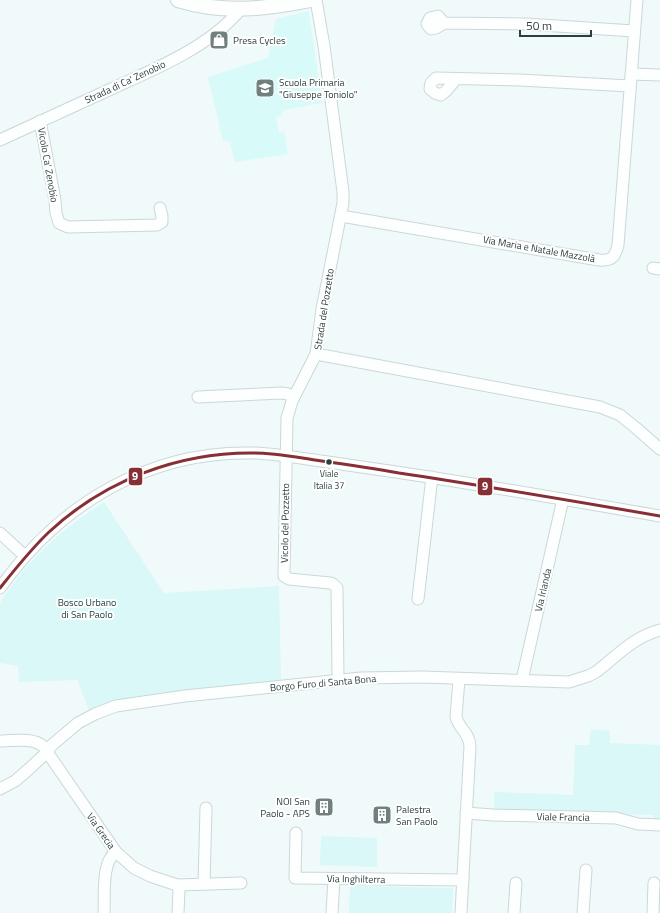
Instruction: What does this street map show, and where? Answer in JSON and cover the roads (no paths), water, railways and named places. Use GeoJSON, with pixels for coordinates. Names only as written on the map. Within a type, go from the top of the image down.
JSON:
{"type":"FeatureCollection","features":[{"type":"Feature","properties":{"kind":"street"},"geometry":{"type":"LineString","coordinates":[[178,0],[205,6],[240,10],[263,9],[311,0]]}},
{"type":"Feature","properties":{"kind":"street","name":"Strada del Pozzetto"},"geometry":{"type":"LineString","coordinates":[[316,0],[342,172],[343,192],[341,216],[322,309],[316,354],[600,407],[620,415],[660,449]]}},
{"type":"Feature","properties":{"kind":"street","name":"Via Maria e Natale Mazzolà"},"geometry":{"type":"LineString","coordinates":[[341,216],[599,260],[606,261],[611,258],[617,251],[618,245],[637,0]]}},
{"type":"Feature","properties":{"kind":"street","name":"Strada di Ca' Zenobio"},"geometry":{"type":"LineString","coordinates":[[0,140],[164,65],[214,35],[230,22],[240,10]]}},
{"type":"Feature","properties":{"kind":"street"},"geometry":{"type":"LineString","coordinates":[[444,23],[526,24],[634,31]]}},
{"type":"Feature","properties":{"kind":"street"},"geometry":{"type":"LineString","coordinates":[[631,74],[660,75]]}},
{"type":"Feature","properties":{"kind":"street"},"geometry":{"type":"LineString","coordinates":[[456,78],[630,86]]}},
{"type":"Feature","properties":{"kind":"street","name":"Vicolo Ca' Zenobio"},"geometry":{"type":"LineString","coordinates":[[40,121],[60,223],[68,227],[157,225],[162,222],[160,208]]}},
{"type":"Feature","properties":{"kind":"street","name":"Vicolo del Pozzetto"},"geometry":{"type":"LineString","coordinates":[[316,354],[294,397],[287,418],[284,576],[289,579],[330,583],[337,588],[338,679]]}},
{"type":"Feature","properties":{"kind":"street"},"geometry":{"type":"LineString","coordinates":[[198,397],[282,393],[294,397]]}},
{"type":"Feature","properties":{"kind":"street"},"geometry":{"type":"LineString","coordinates":[[0,588],[25,556],[47,533],[70,514],[106,490],[140,472],[184,459],[209,455],[252,453],[286,455],[432,477],[660,516]]}},
{"type":"Feature","properties":{"kind":"street"},"geometry":{"type":"LineString","coordinates":[[418,599],[432,477]]}},
{"type":"Feature","properties":{"kind":"street","name":"Via Irlanda"},"geometry":{"type":"LineString","coordinates":[[522,680],[563,499]]}},
{"type":"Feature","properties":{"kind":"street"},"geometry":{"type":"LineString","coordinates":[[0,533],[25,556]]}},
{"type":"Feature","properties":{"kind":"street","name":"Borgo Furo di Santa Bona"},"geometry":{"type":"LineString","coordinates":[[0,789],[15,781],[47,752],[55,742],[78,723],[95,714],[116,706],[154,700],[239,692],[338,679],[396,677],[569,682],[588,676],[603,667],[634,640],[660,630]]}},
{"type":"Feature","properties":{"kind":"street"},"geometry":{"type":"LineString","coordinates":[[459,679],[456,717],[457,722],[468,734],[470,746],[461,913]]}},
{"type":"Feature","properties":{"kind":"street"},"geometry":{"type":"LineString","coordinates":[[0,741],[26,740],[35,742],[43,746],[47,752]]}},
{"type":"Feature","properties":{"kind":"street","name":"Via Grecia"},"geometry":{"type":"LineString","coordinates":[[47,752],[116,852],[134,868],[150,876],[177,884],[241,883]]}},
{"type":"Feature","properties":{"kind":"street"},"geometry":{"type":"LineString","coordinates":[[204,884],[206,808]]}},
{"type":"Feature","properties":{"kind":"street","name":"Viale Francia"},"geometry":{"type":"LineString","coordinates":[[466,813],[616,818],[638,824],[660,825]]}},
{"type":"Feature","properties":{"kind":"street","name":"Via Inghilterra"},"geometry":{"type":"LineString","coordinates":[[296,833],[295,878],[463,880]]}},
{"type":"Feature","properties":{"kind":"street"},"geometry":{"type":"LineString","coordinates":[[104,913],[105,873],[112,854],[116,852]]}},
{"type":"Feature","properties":{"kind":"street"},"geometry":{"type":"LineString","coordinates":[[584,913],[586,870]]}},
{"type":"Feature","properties":{"kind":"street"},"geometry":{"type":"LineString","coordinates":[[332,913],[334,879]]}},
{"type":"Feature","properties":{"kind":"street"},"geometry":{"type":"LineString","coordinates":[[653,913],[654,883]]}},
{"type":"Feature","properties":{"kind":"street"},"geometry":{"type":"LineString","coordinates":[[177,884],[179,890],[178,913]]}},
{"type":"Feature","properties":{"kind":"street"},"geometry":{"type":"LineString","coordinates":[[514,913],[516,884]]}},
{"type":"Feature","properties":{"kind":"place","name":"Presa Cycles"},"geometry":{"type":"Point","coordinates":[219,40]}},
{"type":"Feature","properties":{"kind":"place","name":"Scuola Primaria \"Giuseppe Toniolo\""},"geometry":{"type":"Point","coordinates":[265,88]}},
{"type":"Feature","properties":{"kind":"place","name":"Viale Italia 37"},"geometry":{"type":"Point","coordinates":[329,462]}},
{"type":"Feature","properties":{"kind":"place","name":"NOI San Paolo - APS"},"geometry":{"type":"Point","coordinates":[324,807]}},
{"type":"Feature","properties":{"kind":"place","name":"Palestra San Paolo"},"geometry":{"type":"Point","coordinates":[382,815]}},
{"type":"Feature","properties":{"kind":"park label","name":"Bosco Urbano di San Paolo"},"geometry":{"type":"Point","coordinates":[87,608]}}]}
